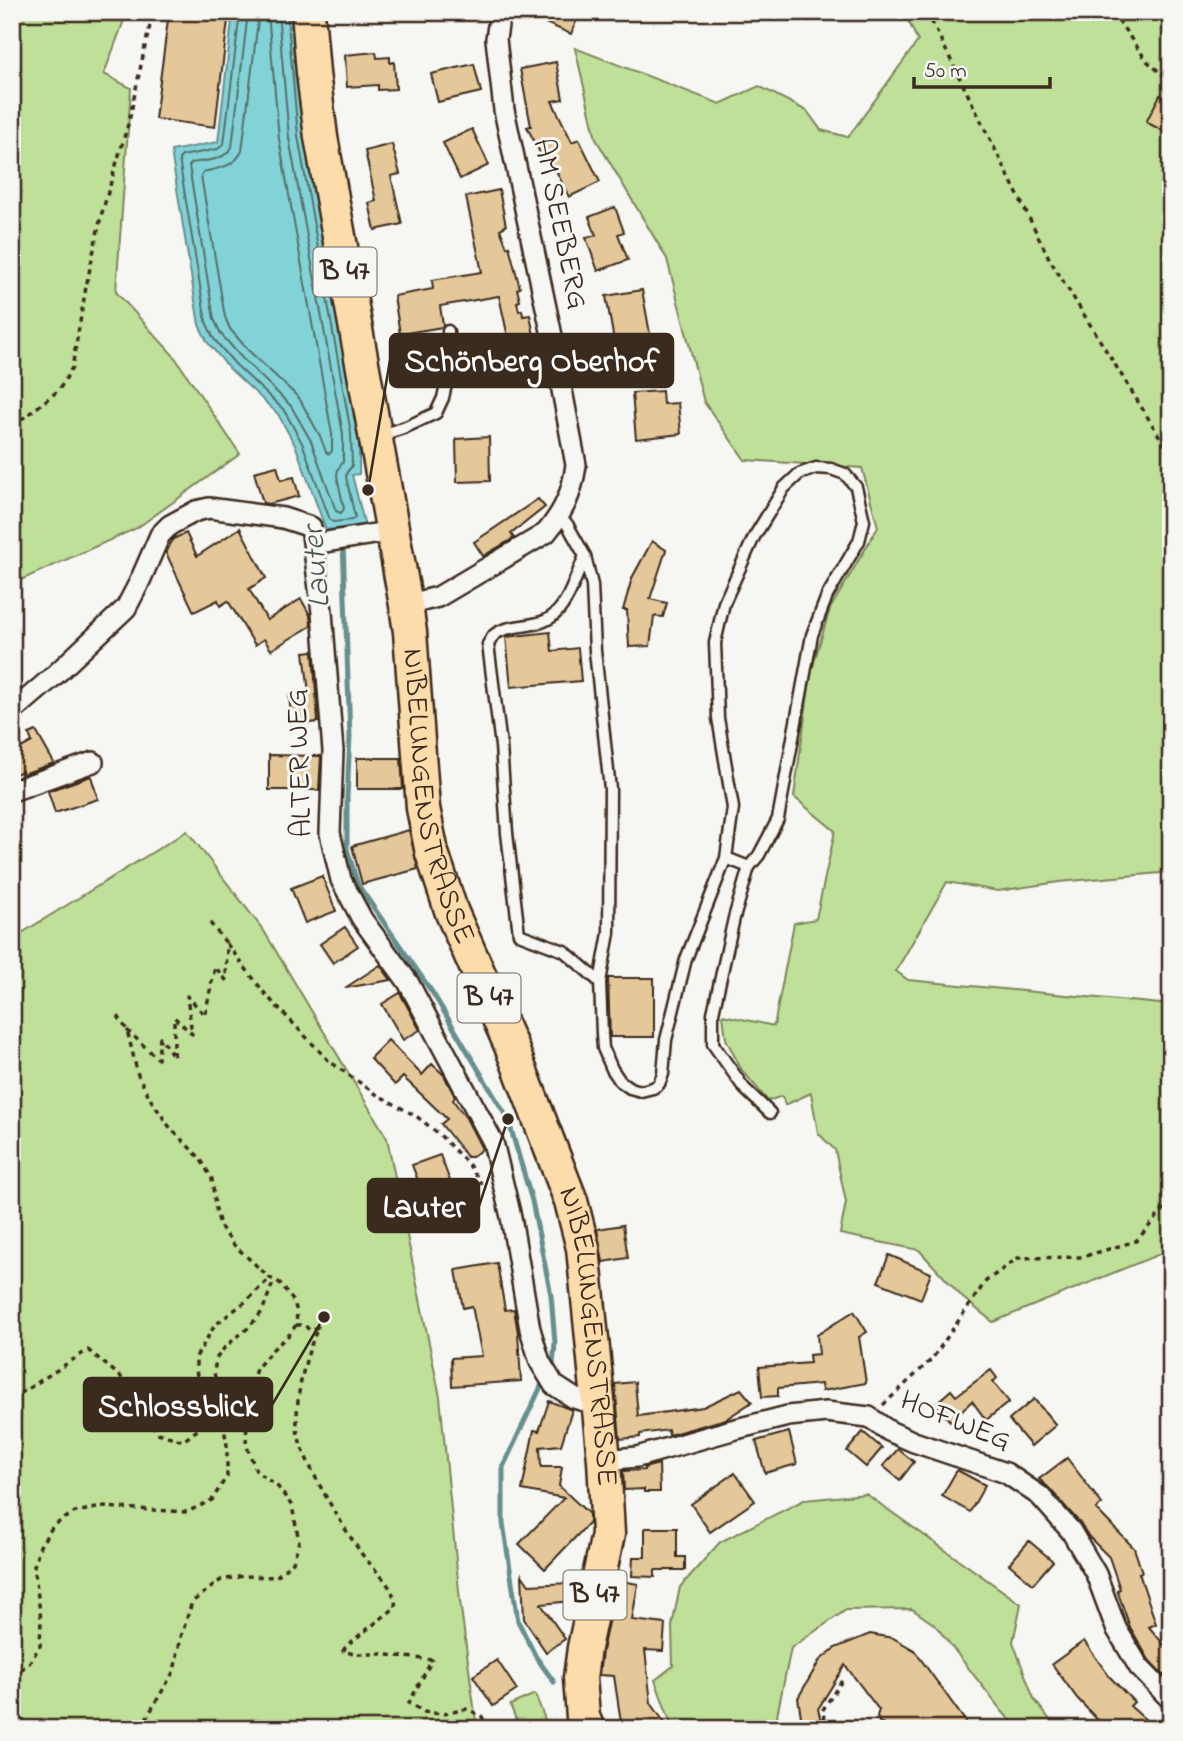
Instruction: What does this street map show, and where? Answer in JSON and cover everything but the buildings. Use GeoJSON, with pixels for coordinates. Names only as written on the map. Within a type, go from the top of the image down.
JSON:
{"type":"FeatureCollection","features":[{"type":"Feature","properties":{"kind":"main road","name":"NIBELUNGENSTRASSE"},"geometry":{"type":"LineString","coordinates":[[308,12],[321,137],[375,437],[380,533],[406,605],[410,632],[422,808],[432,853],[452,913],[511,1046],[571,1201],[583,1248],[604,1460],[608,1534],[580,1678],[583,1717],[588,1729]]}},
{"type":"Feature","properties":{"kind":"street","name":"AM SEEBERG"},"geometry":{"type":"LineString","coordinates":[[406,605],[438,597],[546,533],[558,518],[573,487],[576,465],[551,331],[503,110],[496,39],[500,12]]}},
{"type":"Feature","properties":{"kind":"street"},"geometry":{"type":"LineString","coordinates":[[12,712],[126,608],[160,535],[170,525],[196,511],[209,508],[283,518],[311,527],[318,543],[380,533]]}},
{"type":"Feature","properties":{"kind":"street","name":"ALTER WEG"},"geometry":{"type":"LineString","coordinates":[[318,543],[333,751],[330,833],[341,880],[362,919],[408,982],[493,1142],[511,1217],[530,1329],[540,1362],[554,1385],[574,1398],[598,1402]]}},
{"type":"Feature","properties":{"kind":"street"},"geometry":{"type":"LineString","coordinates":[[12,791],[93,762]]}},
{"type":"Feature","properties":{"kind":"street","name":"HOFWEG"},"geometry":{"type":"LineString","coordinates":[[604,1460],[637,1457],[788,1416],[826,1412],[869,1417],[889,1431],[1006,1474],[1040,1496],[1070,1531],[1096,1574],[1116,1628],[1139,1667],[1171,1700]]}},
{"type":"Feature","properties":{"kind":"lane"},"geometry":{"type":"LineString","coordinates":[[375,437],[436,413],[443,398],[450,366],[448,331]]}},
{"type":"Feature","properties":{"kind":"lane"},"geometry":{"type":"LineString","coordinates":[[558,518],[567,524],[585,556],[592,585],[595,651],[610,789],[609,933],[600,982],[603,1048],[620,1081],[641,1091],[659,1083],[663,1074],[666,1040],[686,959],[726,858],[733,808],[718,718],[715,643],[724,603],[754,537],[784,488],[799,474],[816,468],[831,469],[845,474],[856,487],[863,521],[859,541],[827,596],[812,635],[778,819],[759,855],[749,867],[734,918],[713,1013],[713,1044],[744,1088],[770,1113]]}},
{"type":"Feature","properties":{"kind":"lane"},"geometry":{"type":"LineString","coordinates":[[585,556],[562,607],[554,616],[543,622],[504,630],[493,636],[488,645],[501,746],[507,833],[519,934],[564,951],[600,982]]}},
{"type":"Feature","properties":{"kind":"lane"},"geometry":{"type":"LineString","coordinates":[[726,858],[749,867]]}},
{"type":"Feature","properties":{"kind":"path"},"geometry":{"type":"LineString","coordinates":[[12,424],[59,390],[72,368],[101,216],[129,121],[155,12]]}},
{"type":"Feature","properties":{"kind":"path"},"geometry":{"type":"LineString","coordinates":[[927,12],[1051,260],[1169,450]]}},
{"type":"Feature","properties":{"kind":"path"},"geometry":{"type":"LineString","coordinates":[[1112,12],[1147,61],[1171,82]]}},
{"type":"Feature","properties":{"kind":"path"},"geometry":{"type":"LineString","coordinates":[[211,923],[266,995],[328,1061],[376,1094],[416,1116],[439,1134],[469,1165],[486,1190]]}},
{"type":"Feature","properties":{"kind":"path"},"geometry":{"type":"LineString","coordinates":[[118,1016],[127,1030],[158,1059],[160,1037],[174,1057],[174,1017],[192,1034],[187,996],[205,1015],[215,967],[226,980],[227,944]]}},
{"type":"Feature","properties":{"kind":"path"},"geometry":{"type":"LineString","coordinates":[[127,1030],[138,1075],[150,1100],[171,1129],[200,1158],[212,1180],[220,1227],[234,1245],[280,1283],[294,1302],[297,1311],[296,1325],[290,1334],[256,1369],[248,1396],[246,1444],[256,1471],[278,1487],[292,1506],[299,1541],[293,1562],[276,1577],[244,1576],[222,1580],[192,1602],[174,1671],[140,1729]]}},
{"type":"Feature","properties":{"kind":"path"},"geometry":{"type":"LineString","coordinates":[[869,1417],[932,1359],[986,1281],[1018,1258],[1082,1257],[1136,1241],[1166,1207],[1171,1196]]}},
{"type":"Feature","properties":{"kind":"path"},"geometry":{"type":"LineString","coordinates":[[12,1399],[88,1350],[121,1377],[134,1404],[158,1433],[183,1441],[200,1428],[201,1399],[196,1357],[215,1325],[272,1279]]}},
{"type":"Feature","properties":{"kind":"path"},"geometry":{"type":"LineString","coordinates":[[12,1675],[28,1665],[40,1646],[41,1620],[34,1566],[40,1546],[53,1526],[75,1512],[88,1509],[102,1507],[187,1512],[212,1500],[226,1476],[227,1445],[214,1372],[216,1359],[261,1312],[272,1279]]}},
{"type":"Feature","properties":{"kind":"path"},"geometry":{"type":"LineString","coordinates":[[296,1325],[305,1325],[309,1330],[318,1327],[298,1396],[296,1428],[303,1449],[359,1550],[393,1593],[396,1607],[343,1651],[432,1660],[409,1703],[424,1712],[444,1714],[466,1709],[481,1715],[489,1729]]}},
{"type":"Feature","properties":{"kind":"path"},"geometry":{"type":"LineString","coordinates":[[828,1729],[822,1711],[843,1679]]}},
{"type":"Feature","properties":{"kind":"path"},"geometry":{"type":"LineString","coordinates":[[872,1729],[879,1722]]}},
{"type":"Feature","properties":{"kind":"green space"},"geometry":{"type":"Polygon","coordinates":[[[12,12],[127,12],[104,74],[131,88],[116,292],[174,356],[240,454],[137,528],[12,584],[12,12]]]}},
{"type":"Feature","properties":{"kind":"green space"},"geometry":{"type":"Polygon","coordinates":[[[904,12],[1171,12],[1171,872],[1059,882],[998,891],[947,882],[896,971],[908,980],[1171,1005],[1171,1294],[1162,1253],[993,1322],[963,1298],[919,1250],[840,1234],[846,1202],[835,1150],[818,1133],[811,1093],[785,1105],[782,1096],[768,1101],[741,1069],[726,1039],[723,1015],[774,1026],[794,923],[816,919],[835,831],[794,797],[811,672],[830,609],[878,527],[862,468],[745,460],[704,402],[667,259],[596,139],[575,48],[720,104],[759,86],[807,111],[821,130],[848,137],[918,41],[904,12]]]}},
{"type":"Feature","properties":{"kind":"green space"},"geometry":{"type":"Polygon","coordinates":[[[187,831],[264,931],[387,1138],[440,1397],[460,1601],[477,1729],[12,1729],[12,939],[187,831]]]}},
{"type":"Feature","properties":{"kind":"green space"},"geometry":{"type":"Polygon","coordinates":[[[866,1494],[1021,1604],[1013,1642],[1034,1699],[1057,1729],[1018,1729],[935,1625],[912,1609],[846,1610],[791,1648],[777,1715],[785,1729],[673,1729],[655,1680],[673,1666],[672,1626],[680,1587],[720,1542],[804,1500],[866,1494]]]}},
{"type":"Feature","properties":{"kind":"green space"},"geometry":{"type":"Polygon","coordinates":[[[535,1694],[548,1727],[520,1729],[510,1705],[535,1694]]]}},
{"type":"Feature","properties":{"kind":"water"},"geometry":{"type":"Polygon","coordinates":[[[233,12],[294,12],[305,135],[359,432],[359,474],[352,475],[365,526],[326,530],[296,447],[278,414],[229,368],[208,343],[199,325],[171,151],[218,142],[233,12]]]}},
{"type":"Feature","properties":{"kind":"waterway","name":"Lauter"},"geometry":{"type":"LineString","coordinates":[[343,542],[350,736],[347,849],[358,885],[434,995],[508,1119],[532,1201],[551,1295],[555,1343],[551,1369]]}},
{"type":"Feature","properties":{"kind":"waterway","name":"Lauter"},"geometry":{"type":"LineString","coordinates":[[544,1380],[503,1467],[503,1523],[518,1621],[536,1657],[554,1682]]}},
{"type":"Feature","properties":{"kind":"place","name":"Schönberg Oberhof"},"geometry":{"type":"Point","coordinates":[368,490]}},
{"type":"Feature","properties":{"kind":"place","name":"Lauter"},"geometry":{"type":"Point","coordinates":[508,1119]}},
{"type":"Feature","properties":{"kind":"place","name":"Schlossblick"},"geometry":{"type":"Point","coordinates":[324,1317]}}]}
